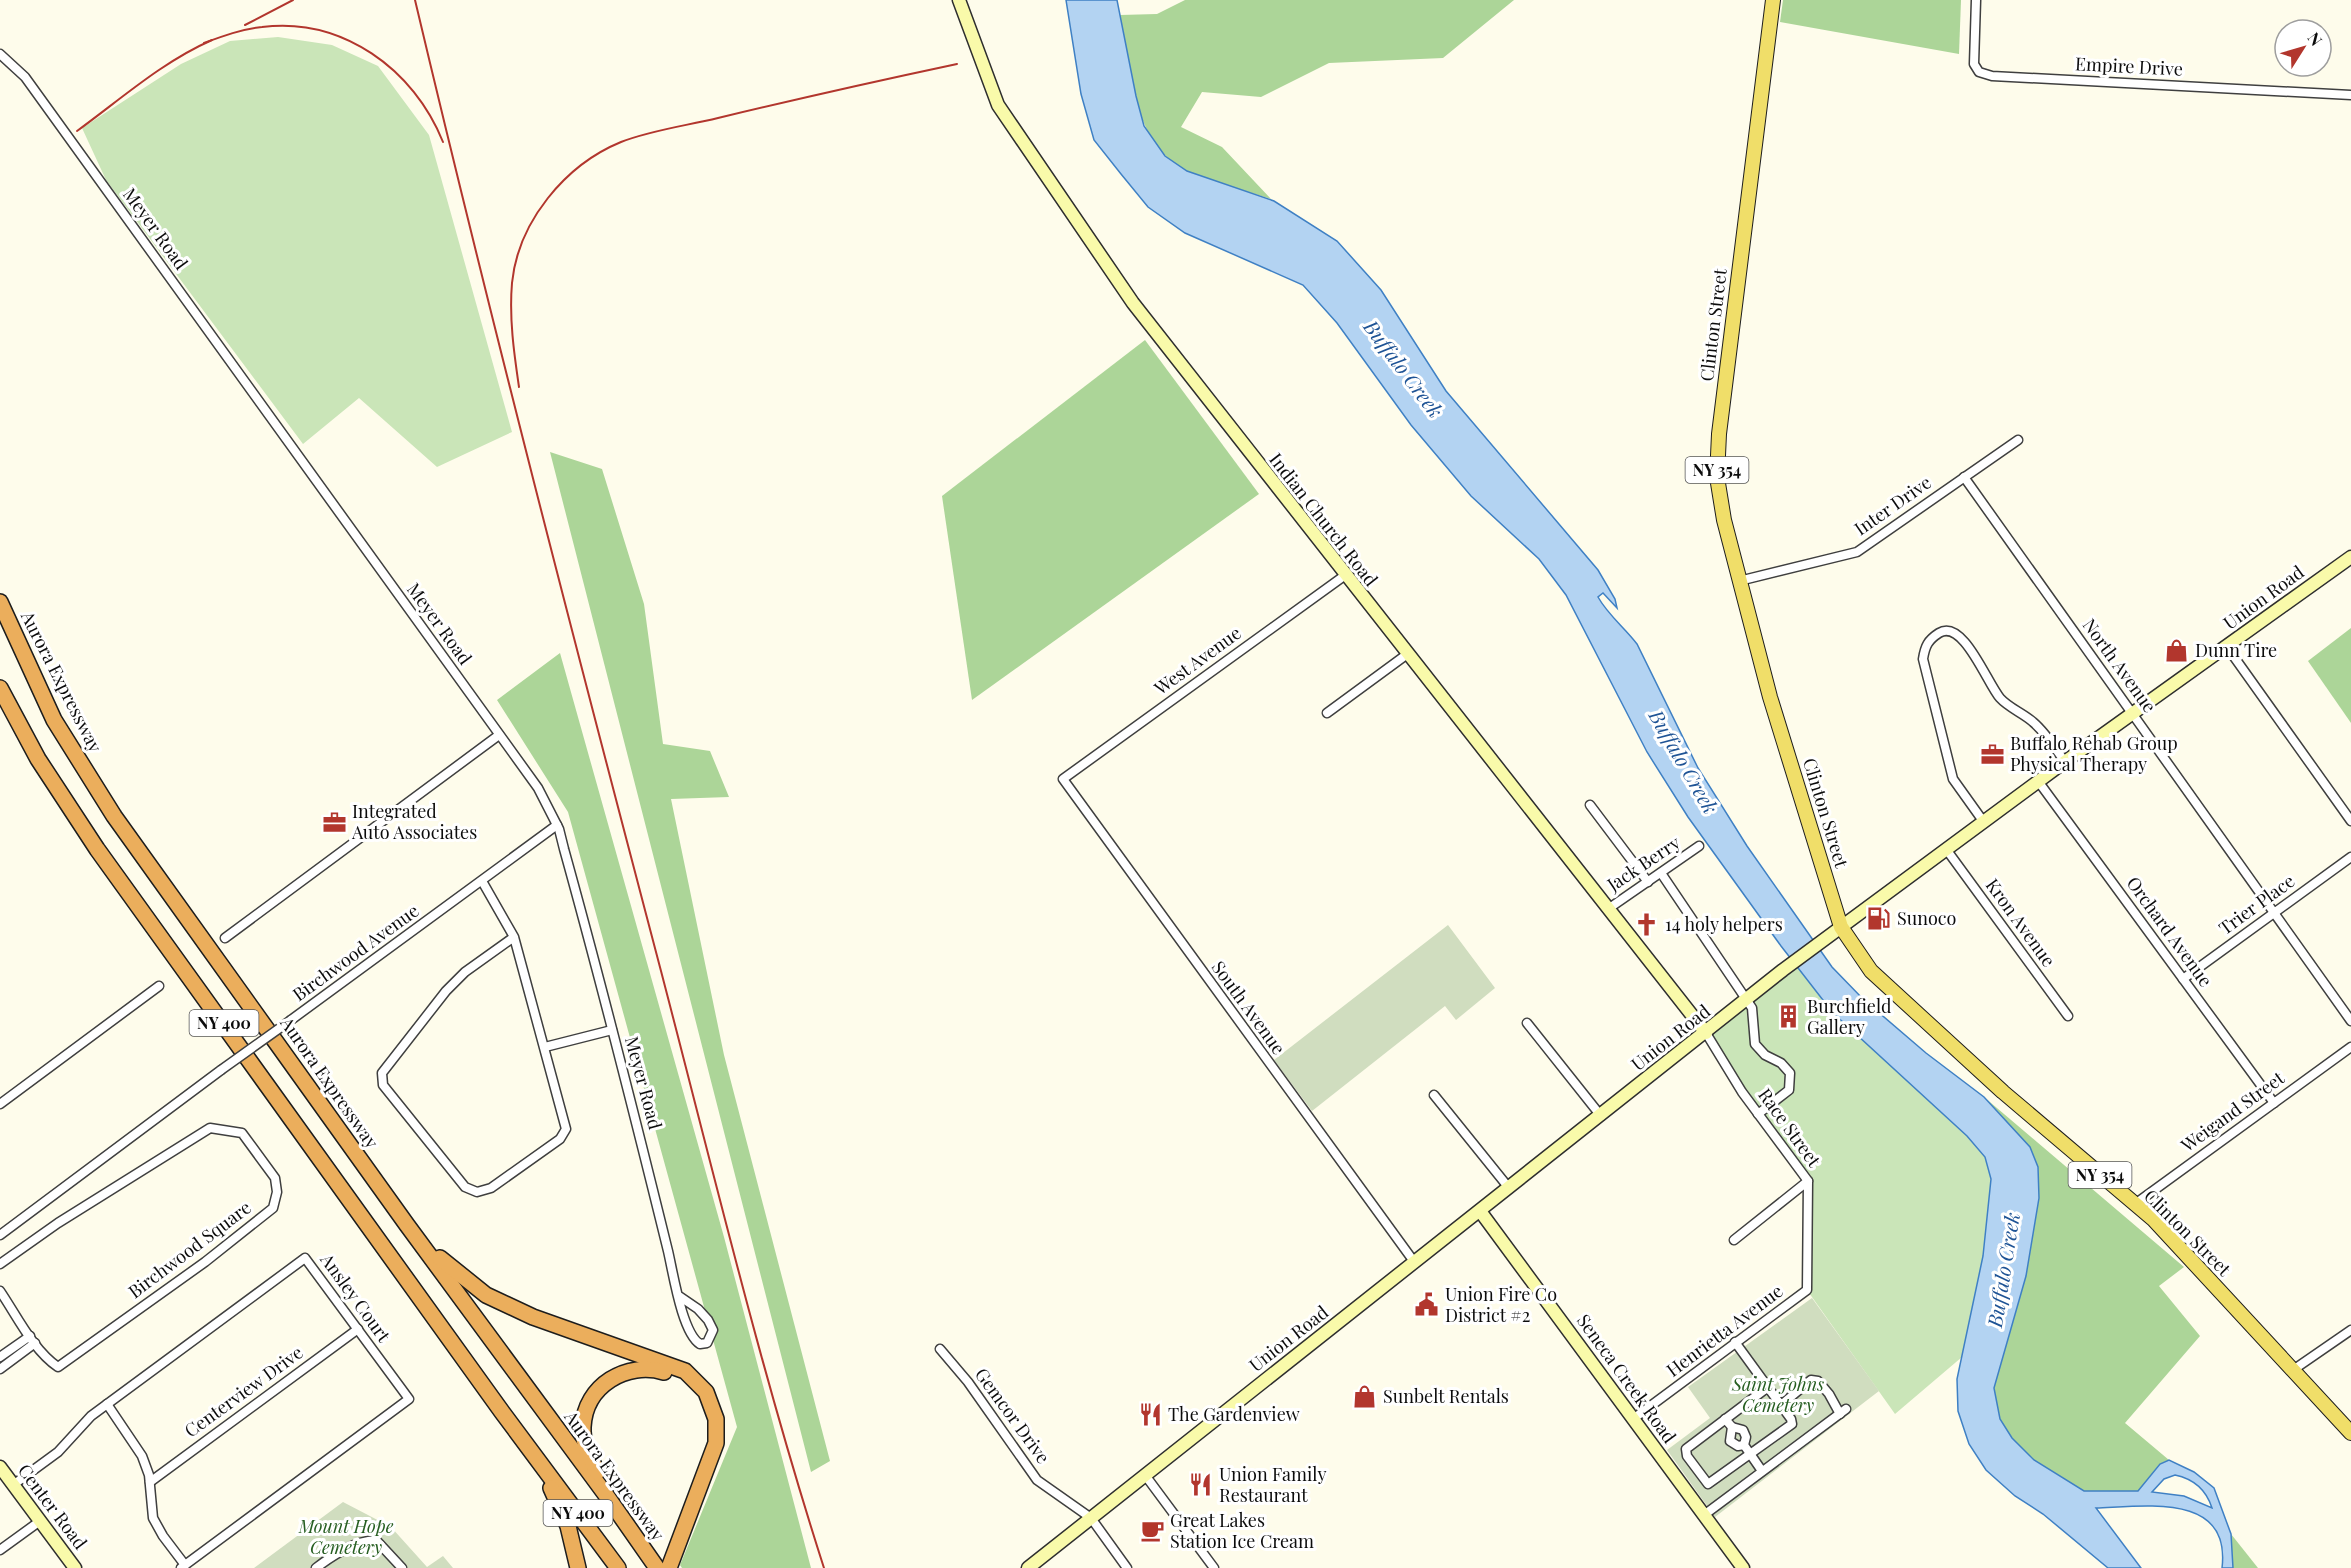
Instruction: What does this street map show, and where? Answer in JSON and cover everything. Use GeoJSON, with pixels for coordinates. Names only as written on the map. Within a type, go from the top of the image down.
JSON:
{"type":"FeatureCollection","features":[{"type":"Feature","properties":{"kind":"highway","name":"Aurora Expressway"},"geometry":{"type":"LineString","coordinates":[[0,602],[29,670],[82,767],[407,1225],[658,1568]]}},
{"type":"Feature","properties":{"kind":"highway","name":"NY 400"},"geometry":{"type":"LineString","coordinates":[[0,688],[38,759],[80,824],[618,1568]]}},
{"type":"Feature","properties":{"kind":"highway"},"geometry":{"type":"LineString","coordinates":[[407,1225],[452,1270],[486,1295],[533,1317],[684,1371],[706,1392],[716,1419],[716,1443],[670,1558],[658,1568]]}},
{"type":"Feature","properties":{"kind":"highway"},"geometry":{"type":"LineString","coordinates":[[606,1494],[584,1442],[585,1413],[596,1392],[611,1379],[629,1370],[648,1367],[674,1374],[691,1384],[707,1411],[710,1441],[706,1460],[670,1558]]}},
{"type":"Feature","properties":{"kind":"highway"},"geometry":{"type":"LineString","coordinates":[[537,1458],[568,1526],[578,1568]]}},
{"type":"Feature","properties":{"kind":"main road","name":"Indian Church Road"},"geometry":{"type":"LineString","coordinates":[[959,0],[998,105],[1133,303],[1406,655],[1706,1033]]}},
{"type":"Feature","properties":{"kind":"main road","name":"Clinton Street"},"geometry":{"type":"LineString","coordinates":[[1773,0],[1717,454],[1720,506],[1770,697],[1836,931],[1871,971],[2003,1092],[2161,1228],[2351,1433]]}},
{"type":"Feature","properties":{"kind":"main road","name":"Union Road"},"geometry":{"type":"LineString","coordinates":[[1028,1568],[1706,1033],[1783,969],[2038,781],[2351,557]]}},
{"type":"Feature","properties":{"kind":"main road","name":"Seneca Creek Road"},"geometry":{"type":"LineString","coordinates":[[1480,1211],[1743,1568]]}},
{"type":"Feature","properties":{"kind":"main road","name":"Center Road"},"geometry":{"type":"LineString","coordinates":[[0,1467],[75,1568]]}},
{"type":"Feature","properties":{"kind":"street","name":"Empire Drive"},"geometry":{"type":"LineString","coordinates":[[1976,0],[1974,64],[1979,72],[1992,76],[2351,95]]}},
{"type":"Feature","properties":{"kind":"street","name":"Meyer Road"},"geometry":{"type":"LineString","coordinates":[[0,54],[25,77],[538,788],[557,825],[612,1030],[679,1296],[691,1338],[700,1344],[707,1343],[712,1330],[708,1320],[679,1296]]}},
{"type":"Feature","properties":{"kind":"street","name":"Inter Drive"},"geometry":{"type":"LineString","coordinates":[[1739,581],[1857,552],[2018,440]]}},
{"type":"Feature","properties":{"kind":"street","name":"North Avenue"},"geometry":{"type":"LineString","coordinates":[[1964,477],[2351,1022]]}},
{"type":"Feature","properties":{"kind":"street","name":"West Avenue"},"geometry":{"type":"LineString","coordinates":[[1071,773],[1344,576]]}},
{"type":"Feature","properties":{"kind":"street"},"geometry":{"type":"LineString","coordinates":[[1983,821],[1953,779],[1923,659],[1925,646],[1930,639],[1942,631],[1953,631],[1962,638],[1998,696],[2034,723],[2065,762]]}},
{"type":"Feature","properties":{"kind":"street"},"geometry":{"type":"LineString","coordinates":[[2227,647],[2351,821]]}},
{"type":"Feature","properties":{"kind":"street"},"geometry":{"type":"LineString","coordinates":[[1327,712],[1406,655]]}},
{"type":"Feature","properties":{"kind":"street"},"geometry":{"type":"LineString","coordinates":[[225,938],[500,735]]}},
{"type":"Feature","properties":{"kind":"street","name":"South Avenue"},"geometry":{"type":"LineString","coordinates":[[1071,773],[1063,779],[1415,1263]]}},
{"type":"Feature","properties":{"kind":"street","name":"Orchard Avenue"},"geometry":{"type":"LineString","coordinates":[[2038,781],[2274,1103]]}},
{"type":"Feature","properties":{"kind":"street"},"geometry":{"type":"LineString","coordinates":[[1590,805],[1648,882]]}},
{"type":"Feature","properties":{"kind":"street","name":"Birchwood Avenue"},"geometry":{"type":"LineString","coordinates":[[0,1235],[221,1070],[557,825]]}},
{"type":"Feature","properties":{"kind":"street","name":"Jack Berry"},"geometry":{"type":"LineString","coordinates":[[1608,909],[1699,846]]}},
{"type":"Feature","properties":{"kind":"street","name":"Kron Avenue"},"geometry":{"type":"LineString","coordinates":[[1946,849],[2068,1016]]}},
{"type":"Feature","properties":{"kind":"street","name":"Trier Place"},"geometry":{"type":"LineString","coordinates":[[2183,979],[2351,857]]}},
{"type":"Feature","properties":{"kind":"street"},"geometry":{"type":"LineString","coordinates":[[1661,873],[1754,1012],[1752,1031],[1755,1044],[1765,1055],[1781,1063],[1790,1073],[1789,1090],[1758,1114]]}},
{"type":"Feature","properties":{"kind":"street"},"geometry":{"type":"LineString","coordinates":[[482,881],[514,937],[566,1129],[560,1139],[491,1188],[477,1192],[465,1187],[383,1085],[382,1073],[446,992],[465,972],[514,937]]}},
{"type":"Feature","properties":{"kind":"street"},"geometry":{"type":"LineString","coordinates":[[0,1104],[159,986]]}},
{"type":"Feature","properties":{"kind":"street"},"geometry":{"type":"LineString","coordinates":[[1527,1023],[1601,1116]]}},
{"type":"Feature","properties":{"kind":"street"},"geometry":{"type":"LineString","coordinates":[[545,1047],[612,1030]]}},
{"type":"Feature","properties":{"kind":"street","name":"Race Street"},"geometry":{"type":"LineString","coordinates":[[1706,1033],[1758,1114],[1808,1181],[1807,1290]]}},
{"type":"Feature","properties":{"kind":"street","name":"Weigand Street"},"geometry":{"type":"LineString","coordinates":[[2135,1204],[2351,1047]]}},
{"type":"Feature","properties":{"kind":"street"},"geometry":{"type":"LineString","coordinates":[[1434,1095],[1509,1188]]}},
{"type":"Feature","properties":{"kind":"street","name":"Birchwood Square"},"geometry":{"type":"LineString","coordinates":[[0,1264],[58,1223],[210,1128],[242,1133],[275,1178],[277,1192],[273,1208],[205,1262],[58,1366],[48,1360],[32,1340],[0,1291]]}},
{"type":"Feature","properties":{"kind":"street"},"geometry":{"type":"LineString","coordinates":[[1734,1240],[1808,1181]]}},
{"type":"Feature","properties":{"kind":"street","name":"Ansley Court"},"geometry":{"type":"LineString","coordinates":[[13,1485],[58,1452],[91,1416],[305,1258],[409,1398],[183,1567]]}},
{"type":"Feature","properties":{"kind":"street","name":"Henrietta Avenue"},"geometry":{"type":"LineString","coordinates":[[1633,1419],[1807,1290]]}},
{"type":"Feature","properties":{"kind":"street","name":"Centerview Drive"},"geometry":{"type":"LineString","coordinates":[[150,1482],[358,1329]]}},
{"type":"Feature","properties":{"kind":"street"},"geometry":{"type":"LineString","coordinates":[[2293,1370],[2351,1330]]}},
{"type":"Feature","properties":{"kind":"street"},"geometry":{"type":"LineString","coordinates":[[0,1357],[32,1340]]}},
{"type":"Feature","properties":{"kind":"street"},"geometry":{"type":"LineString","coordinates":[[0,1369],[32,1340]]}},
{"type":"Feature","properties":{"kind":"street"},"geometry":{"type":"LineString","coordinates":[[1736,1342],[1768,1387],[1792,1424],[1713,1483],[1708,1484],[1687,1456],[1686,1449],[1768,1387]]}},
{"type":"Feature","properties":{"kind":"street","name":"Gemcor Drive"},"geometry":{"type":"LineString","coordinates":[[940,1349],[968,1382],[1038,1480],[1091,1518],[1127,1568]]}},
{"type":"Feature","properties":{"kind":"street"},"geometry":{"type":"LineString","coordinates":[[1704,1515],[1843,1412],[1818,1381],[1811,1380],[1780,1405]]}},
{"type":"Feature","properties":{"kind":"street"},"geometry":{"type":"LineString","coordinates":[[107,1404],[138,1448],[150,1482],[151,1508],[157,1527],[183,1567]]}},
{"type":"Feature","properties":{"kind":"street"},"geometry":{"type":"LineString","coordinates":[[1725,1419],[1732,1427],[1743,1431],[1746,1437],[1744,1445],[1762,1471]]}},
{"type":"Feature","properties":{"kind":"street"},"geometry":{"type":"LineString","coordinates":[[1732,1427],[1730,1441],[1738,1446],[1744,1445]]}},
{"type":"Feature","properties":{"kind":"street"},"geometry":{"type":"LineString","coordinates":[[1145,1475],[1214,1568]]}},
{"type":"Feature","properties":{"kind":"street"},"geometry":{"type":"LineString","coordinates":[[0,1550],[40,1521]]}},
{"type":"Feature","properties":{"kind":"street"},"geometry":{"type":"LineString","coordinates":[[316,1568],[331,1557],[365,1541],[376,1540],[402,1568]]}},
{"type":"Feature","properties":{"kind":"green space"},"geometry":{"type":"Polygon","coordinates":[[[1185,0],[1514,0],[1443,58],[1329,63],[1261,97],[1202,92],[1181,127],[1222,147],[1271,199],[1187,171],[1169,158],[1155,142],[1144,123],[1131,80],[1120,15],[1157,14],[1185,0]]]}},
{"type":"Feature","properties":{"kind":"green space"},"geometry":{"type":"Polygon","coordinates":[[[1783,0],[1961,0],[1959,54],[1780,22],[1783,0]]]}},
{"type":"Feature","properties":{"kind":"green space"},"geometry":{"type":"Polygon","coordinates":[[[278,37],[332,45],[378,66],[429,135],[512,432],[437,467],[359,398],[303,444],[106,180],[82,128],[181,64],[230,41],[278,37]]]}},
{"type":"Feature","properties":{"kind":"green space"},"geometry":{"type":"Polygon","coordinates":[[[1145,340],[1259,494],[972,700],[942,496],[1145,340]]]}},
{"type":"Feature","properties":{"kind":"green space"},"geometry":{"type":"Polygon","coordinates":[[[550,452],[602,469],[644,604],[663,744],[710,751],[729,797],[671,799],[724,1055],[830,1461],[811,1472],[550,452]]]}},
{"type":"Feature","properties":{"kind":"green space"},"geometry":{"type":"Polygon","coordinates":[[[2351,628],[2351,723],[2308,661],[2351,628]]]}},
{"type":"Feature","properties":{"kind":"green space"},"geometry":{"type":"Polygon","coordinates":[[[560,653],[724,1237],[811,1568],[682,1568],[680,1565],[737,1427],[568,812],[497,700],[560,653]]]}},
{"type":"Feature","properties":{"kind":"green space"},"geometry":{"type":"Polygon","coordinates":[[[1448,925],[1495,988],[1456,1020],[1445,1006],[1312,1111],[1274,1060],[1448,925]]]}},
{"type":"Feature","properties":{"kind":"green space"},"geometry":{"type":"Polygon","coordinates":[[[1794,963],[1833,1013],[1967,1136],[1985,1157],[1991,1179],[1983,1256],[1962,1357],[1895,1414],[1807,1290],[1808,1181],[1706,1033],[1794,963]]]}},
{"type":"Feature","properties":{"kind":"green space"},"geometry":{"type":"Polygon","coordinates":[[[1984,1097],[2184,1267],[2159,1286],[2200,1336],[2125,1423],[2169,1460],[2160,1464],[2138,1491],[2084,1491],[2034,1460],[2012,1438],[2000,1419],[1994,1388],[2026,1276],[2039,1198],[2038,1167],[2030,1147],[1984,1097]]]}},
{"type":"Feature","properties":{"kind":"green space","name":"Saint Johns Cemetery"},"geometry":{"type":"Polygon","coordinates":[[[1812,1298],[1879,1391],[1715,1517],[1667,1450],[1710,1418],[1688,1387],[1812,1298]]]}},
{"type":"Feature","properties":{"kind":"green space","name":"Mount Hope Cemetery"},"geometry":{"type":"Polygon","coordinates":[[[343,1502],[391,1527],[427,1567],[443,1556],[453,1568],[254,1568],[343,1502]]]}},
{"type":"Feature","properties":{"kind":"green space"},"geometry":{"type":"Polygon","coordinates":[[[2231,1534],[2258,1568],[2233,1568],[2231,1534]]]}},
{"type":"Feature","properties":{"kind":"water","name":"Buffalo Creek"},"geometry":{"type":"Polygon","coordinates":[[[1066,0],[1117,0],[1144,126],[1165,156],[1187,171],[1274,201],[1337,241],[1381,290],[1446,391],[1598,570],[1615,599],[1617,608],[1603,593],[1598,597],[1637,644],[1698,768],[1747,846],[1832,967],[1863,999],[1926,1053],[1984,1097],[2030,1147],[2038,1167],[2039,1198],[2026,1276],[1994,1388],[2000,1419],[2012,1438],[2034,1460],[2084,1491],[2138,1491],[2160,1464],[2169,1460],[2194,1472],[2214,1488],[2231,1534],[2233,1568],[2222,1568],[2221,1544],[2213,1527],[2200,1516],[2182,1509],[2139,1506],[2096,1508],[2141,1568],[2108,1568],[2043,1514],[2015,1496],[1986,1470],[1969,1444],[1958,1411],[1957,1379],[1983,1256],[1991,1179],[1985,1157],[1967,1136],[1833,1013],[1781,946],[1688,817],[1647,752],[1566,595],[1539,559],[1471,496],[1411,425],[1337,323],[1303,285],[1185,233],[1148,207],[1094,140],[1081,94],[1066,0]],[[2175,1475],[2164,1479],[2152,1492],[2184,1496],[2212,1508],[2203,1490],[2175,1475]]]}},
{"type":"Feature","properties":{"kind":"railway"},"geometry":{"type":"LineString","coordinates":[[245,25],[293,0]]}},
{"type":"Feature","properties":{"kind":"railway"},"geometry":{"type":"LineString","coordinates":[[415,0],[535,486],[719,1196],[779,1420],[824,1568]]}},
{"type":"Feature","properties":{"kind":"railway"},"geometry":{"type":"LineString","coordinates":[[204,43],[247,29],[292,26],[320,30],[347,40],[372,53],[414,92],[443,142]]}},
{"type":"Feature","properties":{"kind":"railway"},"geometry":{"type":"LineString","coordinates":[[77,131],[159,70],[212,40]]}},
{"type":"Feature","properties":{"kind":"railway"},"geometry":{"type":"LineString","coordinates":[[519,387],[511,309],[516,260],[534,218],[563,181],[581,165],[600,152],[645,134],[957,64]]}},
{"type":"Feature","properties":{"kind":"place","name":"Dunn Tire"},"geometry":{"type":"Point","coordinates":[2177,651]}},
{"type":"Feature","properties":{"kind":"place","name":"Buffalo Rehab Group Physical Therapy"},"geometry":{"type":"Point","coordinates":[1992,754]}},
{"type":"Feature","properties":{"kind":"place","name":"Integrated Auto Associates"},"geometry":{"type":"Point","coordinates":[334,822]}},
{"type":"Feature","properties":{"kind":"place","name":"Sunoco"},"geometry":{"type":"Point","coordinates":[1879,919]}},
{"type":"Feature","properties":{"kind":"place","name":"14 holy helpers"},"geometry":{"type":"Point","coordinates":[1647,925]}},
{"type":"Feature","properties":{"kind":"place","name":"Burchfield Gallery"},"geometry":{"type":"Point","coordinates":[1789,1017]}},
{"type":"Feature","properties":{"kind":"place","name":"Union Fire Co District #2"},"geometry":{"type":"Point","coordinates":[1427,1305]}},
{"type":"Feature","properties":{"kind":"place","name":"Sunbelt Rentals"},"geometry":{"type":"Point","coordinates":[1365,1397]}},
{"type":"Feature","properties":{"kind":"place","name":"The Gardenview"},"geometry":{"type":"Point","coordinates":[1150,1415]}},
{"type":"Feature","properties":{"kind":"place","name":"Union Family Restaurant"},"geometry":{"type":"Point","coordinates":[1201,1485]}},
{"type":"Feature","properties":{"kind":"place","name":"Great Lakes Station Ice Cream"},"geometry":{"type":"Point","coordinates":[1152,1531]}}]}
